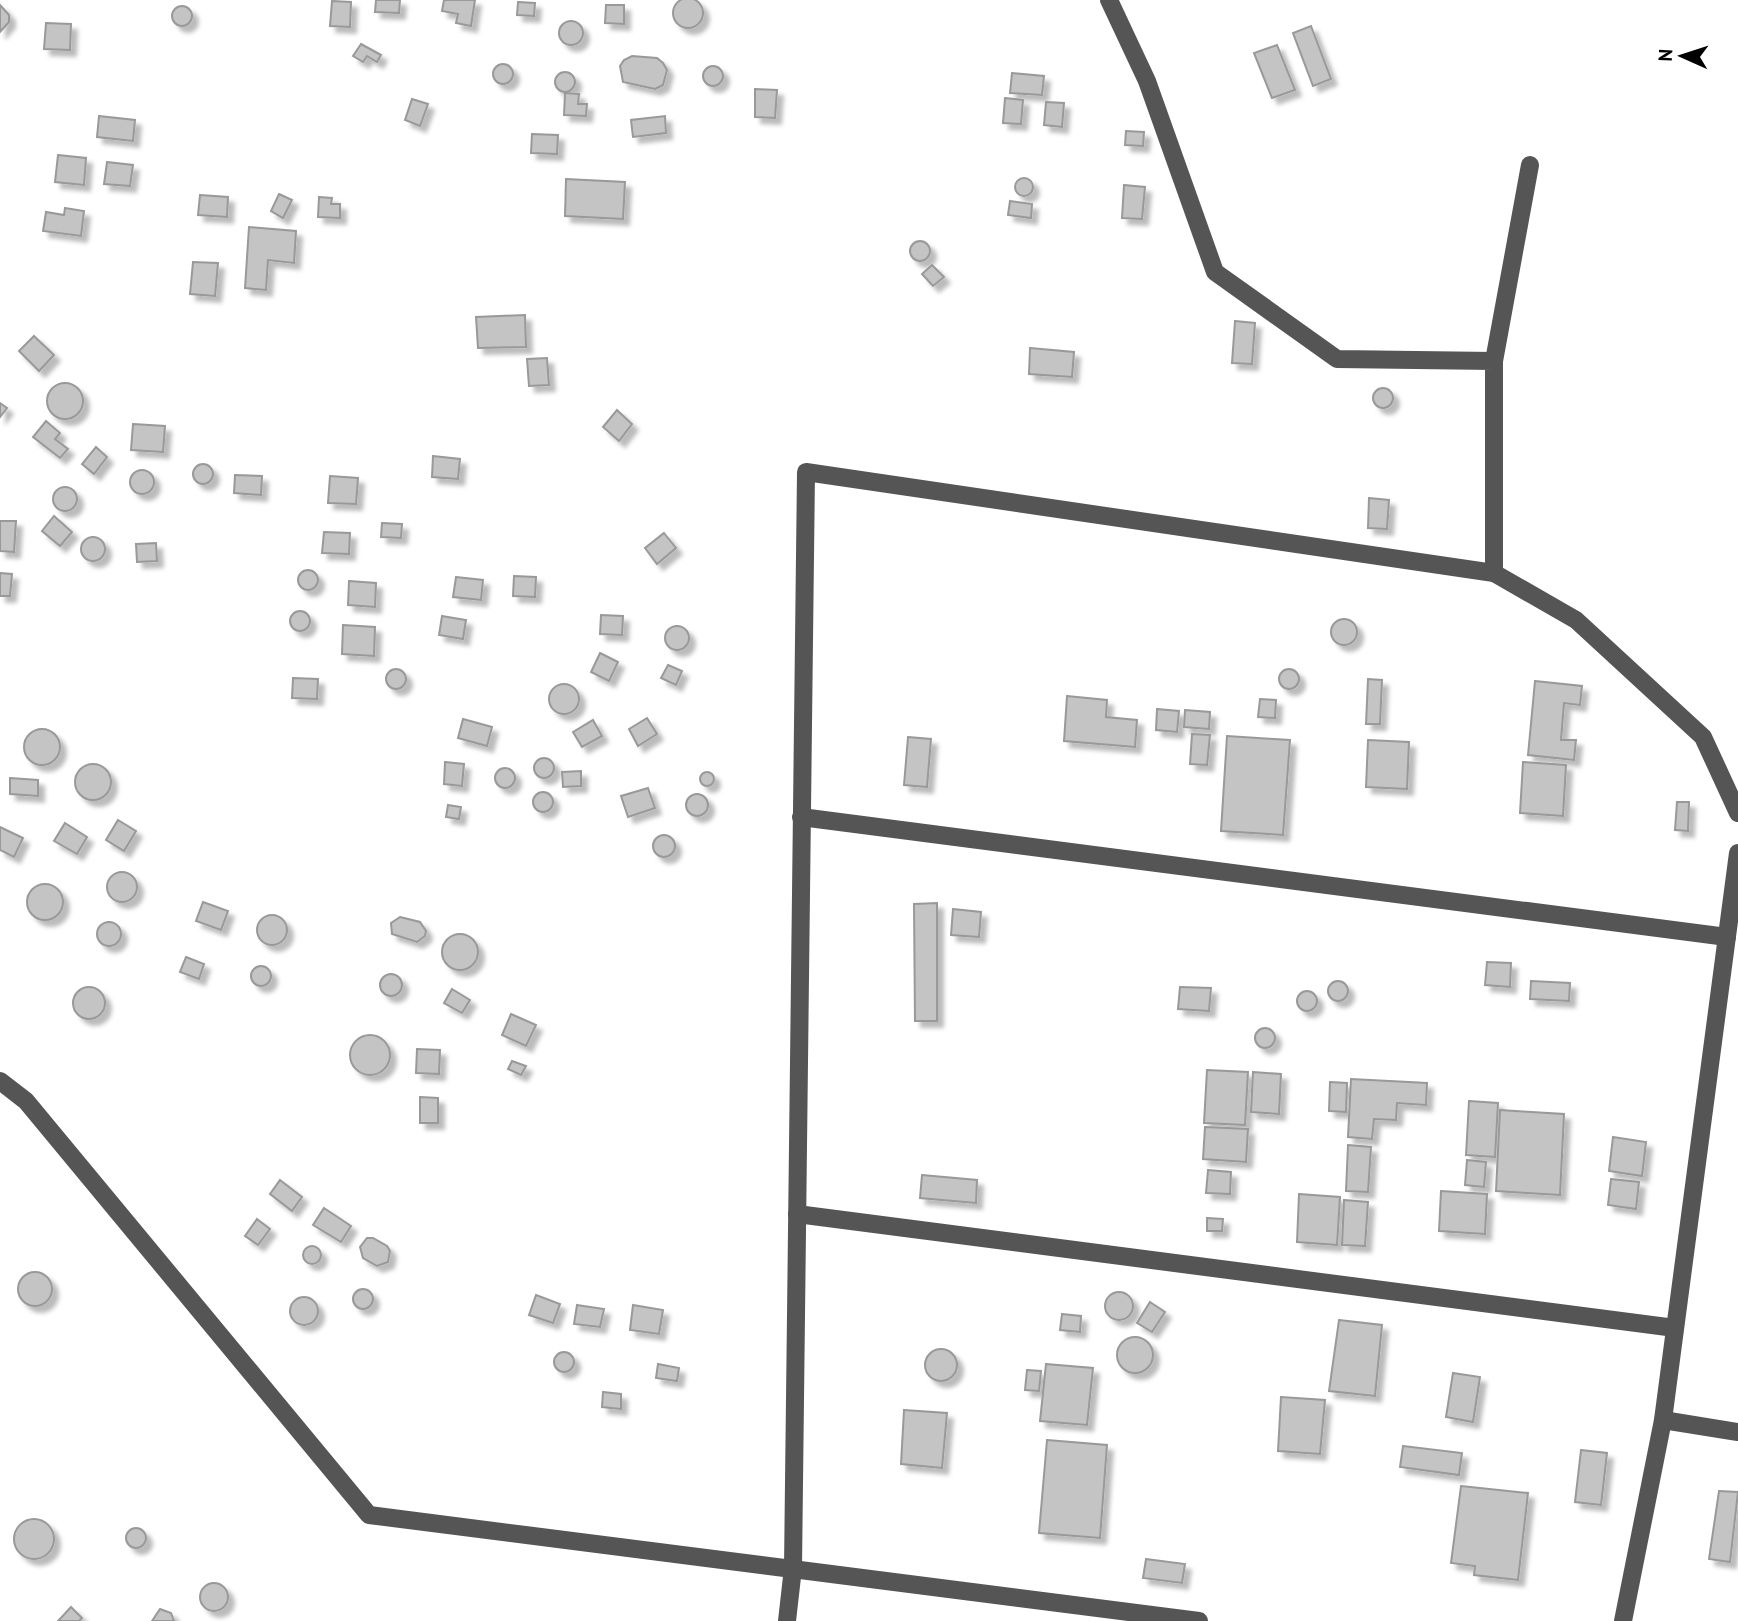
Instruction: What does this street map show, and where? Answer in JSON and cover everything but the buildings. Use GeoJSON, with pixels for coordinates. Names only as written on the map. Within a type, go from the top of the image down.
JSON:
{"type":"FeatureCollection","features":[{"type":"Feature","properties":{"kind":"street"},"geometry":{"type":"LineString","coordinates":[[1109,0],[1147,81],[1215,272],[1337,359],[1494,361]]}},
{"type":"Feature","properties":{"kind":"street"},"geometry":{"type":"LineString","coordinates":[[1494,573],[1494,361],[1530,165]]}},
{"type":"Feature","properties":{"kind":"street"},"geometry":{"type":"LineString","coordinates":[[787,1621],[793,1568],[806,472],[1494,573],[1576,620],[1703,737],[1738,813]]}},
{"type":"Feature","properties":{"kind":"street"},"geometry":{"type":"LineString","coordinates":[[802,817],[1727,937]]}},
{"type":"Feature","properties":{"kind":"street"},"geometry":{"type":"LineString","coordinates":[[1622,1621],[1663,1420],[1738,853]]}},
{"type":"Feature","properties":{"kind":"street"},"geometry":{"type":"LineString","coordinates":[[0,1081],[26,1101],[369,1515],[1199,1621]]}},
{"type":"Feature","properties":{"kind":"street"},"geometry":{"type":"LineString","coordinates":[[797,1214],[1675,1328]]}},
{"type":"Feature","properties":{"kind":"street"},"geometry":{"type":"LineString","coordinates":[[1663,1420],[1738,1432]]}}]}
